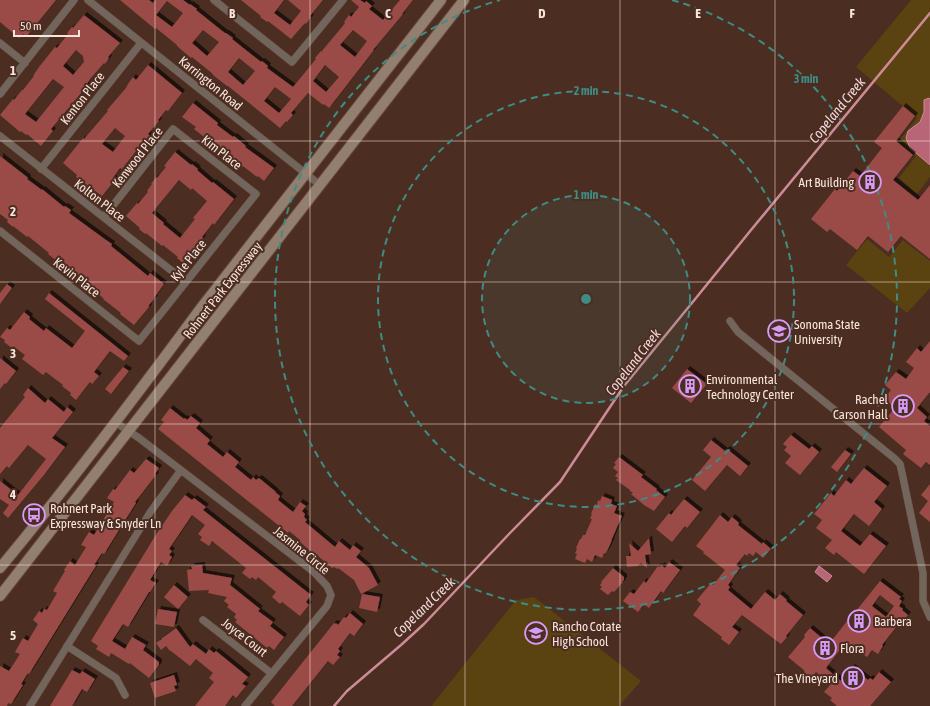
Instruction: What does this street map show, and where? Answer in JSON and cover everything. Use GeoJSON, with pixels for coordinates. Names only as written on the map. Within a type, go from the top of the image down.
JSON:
{"type":"FeatureCollection","features":[{"type":"Feature","properties":{"kind":"main road","name":"Rohnert Park Expressway"},"geometry":{"type":"LineString","coordinates":[[0,568],[56,499],[201,308],[441,0]]}},
{"type":"Feature","properties":{"kind":"main road","name":"Rohnert Park Expressway"},"geometry":{"type":"LineString","coordinates":[[0,596],[125,428],[320,185],[464,0]]}},
{"type":"Feature","properties":{"kind":"street"},"geometry":{"type":"LineString","coordinates":[[0,94],[74,0]]}},
{"type":"Feature","properties":{"kind":"street","name":"Karrington Road"},"geometry":{"type":"LineString","coordinates":[[88,0],[320,185]]}},
{"type":"Feature","properties":{"kind":"street"},"geometry":{"type":"LineString","coordinates":[[214,0],[292,62],[343,0]]}},
{"type":"Feature","properties":{"kind":"street"},"geometry":{"type":"LineString","coordinates":[[0,43],[25,63]]}},
{"type":"Feature","properties":{"kind":"street","name":"Kenton Place"},"geometry":{"type":"LineString","coordinates":[[41,169],[141,43]]}},
{"type":"Feature","properties":{"kind":"street","name":"Kim Place"},"geometry":{"type":"LineString","coordinates":[[174,129],[256,194]]}},
{"type":"Feature","properties":{"kind":"street","name":"Kenwood Place"},"geometry":{"type":"LineString","coordinates":[[104,218],[174,129]]}},
{"type":"Feature","properties":{"kind":"street","name":"Kolton Place"},"geometry":{"type":"LineString","coordinates":[[0,136],[186,282]]}},
{"type":"Feature","properties":{"kind":"street","name":"Kyle Place"},"geometry":{"type":"LineString","coordinates":[[139,341],[256,194]]}},
{"type":"Feature","properties":{"kind":"street","name":"Kevin Place"},"geometry":{"type":"LineString","coordinates":[[0,231],[139,341]]}},
{"type":"Feature","properties":{"kind":"street"},"geometry":{"type":"LineString","coordinates":[[730,321],[738,332],[900,464],[926,573],[923,601],[930,617]]}},
{"type":"Feature","properties":{"kind":"street","name":"Jasmine Circle"},"geometry":{"type":"LineString","coordinates":[[125,428],[314,572],[327,586],[331,595],[327,606],[271,673],[246,706]]}},
{"type":"Feature","properties":{"kind":"street"},"geometry":{"type":"LineString","coordinates":[[30,706],[151,511],[180,470]]}},
{"type":"Feature","properties":{"kind":"street","name":"Joyce Court"},"geometry":{"type":"LineString","coordinates":[[204,620],[271,673]]}},
{"type":"Feature","properties":{"kind":"street"},"geometry":{"type":"LineString","coordinates":[[67,646],[116,678],[125,695]]}},
{"type":"Feature","properties":{"kind":"shaded area"},"geometry":{"type":"Polygon","coordinates":[[[911,0],[930,0],[930,177],[917,194],[899,178],[916,156],[899,141],[917,118],[856,67],[911,0]]]}},
{"type":"Feature","properties":{"kind":"shaded area"},"geometry":{"type":"Polygon","coordinates":[[[929,98],[930,165],[910,148],[906,138],[908,131],[920,122],[924,112],[924,100],[929,98]]]}},
{"type":"Feature","properties":{"kind":"shaded area"},"geometry":{"type":"Polygon","coordinates":[[[867,239],[889,257],[903,240],[930,261],[930,288],[907,313],[846,265],[867,239]]]}},
{"type":"Feature","properties":{"kind":"shaded area"},"geometry":{"type":"Polygon","coordinates":[[[819,566],[832,576],[827,582],[815,572],[819,566]]]}},
{"type":"Feature","properties":{"kind":"shaded area","name":"Rancho Cotate High School"},"geometry":{"type":"Polygon","coordinates":[[[534,597],[641,681],[619,706],[433,706],[432,705],[516,600],[534,597]]]}},
{"type":"Feature","properties":{"kind":"building"},"geometry":{"type":"Polygon","coordinates":[[[0,0],[56,0],[26,37],[23,34],[19,38],[0,22],[0,0]]]}},
{"type":"Feature","properties":{"kind":"building"},"geometry":{"type":"Polygon","coordinates":[[[120,0],[149,0],[153,3],[155,0],[183,0],[197,9],[196,10],[233,38],[232,39],[268,66],[267,68],[293,87],[316,59],[315,58],[342,27],[349,15],[351,17],[359,7],[351,0],[360,0],[365,3],[366,1],[372,6],[369,9],[383,20],[400,0],[413,0],[329,108],[308,93],[291,113],[293,115],[280,128],[192,57],[191,58],[156,28],[155,29],[120,0]],[[167,1],[156,15],[172,27],[183,13],[167,1]],[[203,30],[192,43],[207,56],[219,42],[203,30]],[[353,30],[340,45],[355,57],[367,41],[353,30]],[[239,58],[228,72],[243,85],[255,71],[239,58]],[[325,65],[313,81],[326,92],[339,77],[325,65]],[[275,87],[264,101],[279,113],[291,99],[275,87]]]}},
{"type":"Feature","properties":{"kind":"building"},"geometry":{"type":"Polygon","coordinates":[[[241,0],[284,0],[274,13],[290,25],[301,11],[288,0],[323,0],[310,16],[311,17],[306,24],[305,23],[291,39],[268,21],[267,22],[260,17],[261,16],[241,0]]]}},
{"type":"Feature","properties":{"kind":"building"},"geometry":{"type":"Polygon","coordinates":[[[84,15],[120,43],[108,57],[109,58],[105,64],[104,63],[91,78],[86,85],[87,86],[51,129],[53,131],[41,146],[27,134],[26,135],[21,131],[20,132],[0,115],[13,99],[14,100],[23,90],[55,47],[57,48],[68,34],[67,33],[72,27],[73,28],[84,15]],[[76,50],[63,66],[73,75],[84,62],[83,56],[76,50]],[[53,79],[25,114],[36,122],[64,87],[53,79]]]}},
{"type":"Feature","properties":{"kind":"building"},"geometry":{"type":"Polygon","coordinates":[[[148,65],[182,93],[168,111],[166,110],[158,120],[159,121],[148,134],[150,136],[145,142],[144,141],[122,169],[120,168],[113,178],[115,180],[102,196],[76,177],[77,175],[63,163],[83,138],[84,139],[108,111],[107,110],[126,88],[133,77],[136,80],[148,65]],[[115,128],[102,144],[113,152],[125,136],[115,128]]]}},
{"type":"Feature","properties":{"kind":"building"},"geometry":{"type":"Polygon","coordinates":[[[193,103],[218,123],[217,125],[233,137],[234,136],[246,146],[245,147],[274,168],[264,181],[243,166],[242,167],[194,129],[196,127],[182,117],[193,103]]]}},
{"type":"Feature","properties":{"kind":"building","name":"Art Building"},"geometry":{"type":"Polygon","coordinates":[[[903,106],[915,116],[896,141],[913,155],[893,180],[918,200],[930,185],[930,259],[901,236],[888,252],[868,236],[857,250],[830,229],[827,232],[811,219],[835,189],[837,191],[853,171],[860,176],[882,148],[874,142],[903,106]]]}},
{"type":"Feature","properties":{"kind":"building"},"geometry":{"type":"Polygon","coordinates":[[[175,152],[191,165],[192,164],[212,183],[213,182],[234,199],[214,225],[213,223],[183,263],[163,245],[162,246],[146,233],[145,234],[126,216],[148,192],[147,191],[156,177],[157,178],[166,167],[164,166],[175,152]],[[179,180],[152,213],[180,238],[195,219],[193,218],[207,201],[192,188],[191,190],[179,180]]]}},
{"type":"Feature","properties":{"kind":"building"},"geometry":{"type":"Polygon","coordinates":[[[0,156],[27,177],[27,179],[64,207],[65,206],[71,210],[69,213],[112,244],[111,246],[148,276],[150,273],[164,284],[149,307],[134,325],[90,286],[69,269],[67,272],[61,266],[62,265],[48,254],[49,253],[28,236],[27,237],[13,227],[7,222],[8,220],[0,214],[0,156]]]}},
{"type":"Feature","properties":{"kind":"building"},"geometry":{"type":"Polygon","coordinates":[[[7,284],[12,288],[0,304],[0,293],[7,284]]]}},
{"type":"Feature","properties":{"kind":"building"},"geometry":{"type":"Polygon","coordinates":[[[49,293],[128,356],[124,361],[110,351],[94,372],[99,376],[92,384],[90,382],[76,400],[70,395],[71,393],[62,386],[63,385],[46,372],[43,375],[22,359],[25,355],[13,346],[12,348],[0,337],[7,328],[10,330],[24,312],[30,317],[29,319],[44,331],[46,328],[72,348],[85,331],[45,299],[49,293]]]}},
{"type":"Feature","properties":{"kind":"building","name":"Rachel Carson Hall"},"geometry":{"type":"Polygon","coordinates":[[[930,341],[930,392],[917,408],[927,417],[924,421],[930,426],[930,465],[926,462],[921,468],[903,454],[906,450],[879,427],[895,408],[884,399],[891,390],[885,385],[896,372],[906,379],[914,368],[906,362],[917,348],[921,352],[930,341]]]}},
{"type":"Feature","properties":{"kind":"building"},"geometry":{"type":"Polygon","coordinates":[[[0,358],[16,371],[0,389],[0,358]]]}},
{"type":"Feature","properties":{"kind":"building"},"geometry":{"type":"Polygon","coordinates":[[[123,367],[129,371],[111,394],[105,389],[123,367]]]}},
{"type":"Feature","properties":{"kind":"building","name":"Environmental Technology Center"},"geometry":{"type":"Polygon","coordinates":[[[687,369],[707,384],[691,403],[672,388],[687,369]]]}},
{"type":"Feature","properties":{"kind":"building"},"geometry":{"type":"Polygon","coordinates":[[[28,388],[45,403],[48,399],[64,412],[67,407],[73,412],[52,438],[65,447],[8,518],[3,513],[9,505],[0,499],[0,481],[18,495],[46,459],[28,445],[9,468],[7,466],[0,474],[0,428],[25,397],[23,395],[28,388]]]}},
{"type":"Feature","properties":{"kind":"building"},"geometry":{"type":"Polygon","coordinates":[[[170,408],[184,419],[185,418],[187,420],[191,416],[200,423],[196,428],[210,440],[207,444],[223,457],[227,452],[239,462],[235,467],[251,480],[253,477],[256,480],[259,478],[280,496],[278,500],[293,512],[300,502],[306,506],[302,511],[307,520],[305,522],[335,547],[339,541],[350,550],[353,545],[361,551],[356,557],[369,568],[378,585],[361,594],[354,580],[338,568],[332,568],[317,555],[316,556],[289,531],[288,533],[158,429],[164,422],[161,420],[170,408]]]}},
{"type":"Feature","properties":{"kind":"building"},"geometry":{"type":"Polygon","coordinates":[[[791,435],[809,449],[812,446],[819,452],[800,475],[785,463],[791,456],[784,450],[787,447],[783,444],[791,435]]]}},
{"type":"Feature","properties":{"kind":"building"},"geometry":{"type":"Polygon","coordinates":[[[711,440],[725,451],[727,449],[748,466],[740,476],[727,465],[705,491],[692,480],[711,457],[703,450],[711,440]]]}},
{"type":"Feature","properties":{"kind":"building"},"geometry":{"type":"Polygon","coordinates":[[[845,450],[851,454],[837,472],[831,467],[845,450]]]}},
{"type":"Feature","properties":{"kind":"building"},"geometry":{"type":"Polygon","coordinates":[[[619,457],[643,475],[641,477],[665,497],[654,511],[644,505],[631,494],[633,493],[630,490],[616,480],[618,478],[615,476],[618,472],[613,468],[616,464],[614,463],[619,457]]]}},
{"type":"Feature","properties":{"kind":"building"},"geometry":{"type":"Polygon","coordinates":[[[146,459],[159,468],[155,474],[156,475],[135,502],[136,503],[104,554],[102,553],[94,565],[96,566],[29,674],[28,673],[21,684],[23,685],[11,704],[8,703],[7,706],[0,706],[0,666],[9,671],[20,654],[15,652],[23,638],[28,641],[38,624],[33,620],[39,611],[42,613],[44,609],[47,610],[57,593],[53,591],[65,571],[64,570],[70,561],[75,565],[86,547],[81,545],[89,532],[94,535],[114,502],[107,498],[130,470],[134,473],[146,459]]]}},
{"type":"Feature","properties":{"kind":"building"},"geometry":{"type":"Polygon","coordinates":[[[864,468],[887,486],[874,502],[882,509],[869,526],[854,514],[841,531],[860,546],[870,534],[886,546],[864,574],[836,552],[834,555],[825,548],[832,540],[816,528],[822,520],[814,514],[831,493],[834,496],[846,480],[851,484],[864,468]]]}},
{"type":"Feature","properties":{"kind":"building"},"geometry":{"type":"Polygon","coordinates":[[[930,484],[930,522],[919,513],[928,501],[921,495],[930,484]]]}},
{"type":"Feature","properties":{"kind":"building"},"geometry":{"type":"Polygon","coordinates":[[[185,495],[192,500],[194,498],[206,507],[203,510],[311,595],[306,602],[309,605],[300,616],[282,602],[280,604],[272,597],[276,592],[258,577],[256,580],[252,577],[250,579],[242,573],[246,568],[212,541],[209,546],[200,540],[202,537],[198,534],[205,525],[192,515],[169,549],[172,551],[169,555],[172,557],[167,566],[161,562],[150,580],[156,583],[128,627],[123,624],[112,641],[125,649],[132,637],[146,645],[143,650],[159,662],[159,665],[149,678],[130,663],[129,664],[111,653],[109,657],[96,649],[98,646],[91,641],[157,533],[185,495]]]}},
{"type":"Feature","properties":{"kind":"building"},"geometry":{"type":"Polygon","coordinates":[[[602,496],[612,500],[611,504],[617,506],[614,513],[622,516],[608,549],[602,558],[595,555],[592,562],[587,559],[585,563],[575,559],[577,554],[575,553],[576,548],[580,539],[583,535],[585,535],[592,519],[590,519],[595,504],[597,505],[598,500],[600,501],[602,496]]]}},
{"type":"Feature","properties":{"kind":"building"},"geometry":{"type":"Polygon","coordinates":[[[684,499],[700,512],[687,528],[685,526],[672,542],[656,529],[669,513],[671,515],[684,499]]]}},
{"type":"Feature","properties":{"kind":"building"},"geometry":{"type":"Polygon","coordinates":[[[720,515],[728,522],[732,517],[739,523],[738,525],[762,544],[763,542],[771,549],[763,558],[756,552],[753,556],[749,553],[747,556],[745,554],[736,565],[740,568],[728,585],[730,587],[728,590],[751,609],[765,592],[775,600],[780,594],[803,615],[781,644],[742,615],[732,627],[739,632],[729,645],[721,639],[722,637],[693,615],[701,604],[697,600],[711,583],[713,585],[725,570],[696,546],[720,515]]]}},
{"type":"Feature","properties":{"kind":"building"},"geometry":{"type":"Polygon","coordinates":[[[649,538],[651,554],[645,555],[647,568],[641,563],[638,566],[627,567],[626,556],[631,556],[629,543],[638,551],[649,538]]]}},
{"type":"Feature","properties":{"kind":"building"},"geometry":{"type":"Polygon","coordinates":[[[669,562],[680,570],[663,593],[661,591],[649,608],[644,604],[638,612],[623,601],[630,592],[634,594],[644,581],[646,583],[658,566],[660,567],[661,565],[665,568],[669,562]]]}},
{"type":"Feature","properties":{"kind":"building"},"geometry":{"type":"Polygon","coordinates":[[[202,565],[203,573],[232,578],[230,585],[260,609],[258,611],[273,622],[270,626],[284,637],[274,650],[269,646],[267,648],[235,622],[237,620],[234,617],[236,614],[227,607],[229,605],[224,601],[227,597],[208,593],[209,590],[189,591],[187,570],[192,569],[191,566],[202,565]]]}},
{"type":"Feature","properties":{"kind":"building"},"geometry":{"type":"Polygon","coordinates":[[[613,568],[624,577],[624,580],[614,592],[612,591],[608,595],[600,589],[602,587],[600,585],[613,568]]]}},
{"type":"Feature","properties":{"kind":"building"},"geometry":{"type":"Polygon","coordinates":[[[880,581],[901,597],[899,599],[902,601],[899,606],[908,615],[902,622],[901,621],[882,645],[883,646],[878,654],[872,650],[867,657],[846,642],[826,668],[841,681],[852,667],[868,680],[870,678],[873,680],[879,672],[891,682],[870,706],[837,706],[830,700],[832,698],[824,692],[831,684],[816,672],[811,679],[804,672],[805,671],[788,657],[805,637],[804,635],[810,628],[829,644],[880,581]],[[880,595],[872,606],[886,617],[894,606],[880,595]]]}},
{"type":"Feature","properties":{"kind":"building"},"geometry":{"type":"Polygon","coordinates":[[[174,585],[188,597],[178,609],[164,597],[174,585]]]}},
{"type":"Feature","properties":{"kind":"building"},"geometry":{"type":"Polygon","coordinates":[[[362,594],[380,597],[377,612],[359,608],[362,594]]]}},
{"type":"Feature","properties":{"kind":"building"},"geometry":{"type":"Polygon","coordinates":[[[158,609],[177,612],[174,627],[155,624],[158,609]]]}},
{"type":"Feature","properties":{"kind":"building"},"geometry":{"type":"Polygon","coordinates":[[[350,613],[363,624],[354,636],[350,633],[338,649],[340,651],[337,655],[340,657],[333,665],[328,661],[292,706],[275,706],[271,702],[334,623],[338,625],[344,617],[346,618],[350,613]]]}},
{"type":"Feature","properties":{"kind":"building"},"geometry":{"type":"Polygon","coordinates":[[[176,628],[190,647],[193,644],[206,654],[209,649],[214,653],[216,651],[248,677],[242,684],[246,686],[236,698],[233,695],[225,706],[195,706],[214,682],[209,678],[213,673],[196,659],[190,666],[170,651],[166,646],[161,650],[156,643],[176,628]]]}},
{"type":"Feature","properties":{"kind":"building"},"geometry":{"type":"Polygon","coordinates":[[[72,670],[80,674],[82,671],[95,679],[87,692],[82,689],[72,706],[50,706],[72,670]]]}},
{"type":"Feature","properties":{"kind":"building"},"geometry":{"type":"Polygon","coordinates":[[[174,675],[177,685],[174,686],[176,691],[155,698],[150,683],[174,675]]]}},
{"type":"Feature","properties":{"kind":"waterway","name":"Copeland Creek"},"geometry":{"type":"LineString","coordinates":[[334,706],[347,691],[424,624],[560,482],[624,386],[930,13]]}},
{"type":"Feature","properties":{"kind":"place","name":"Art Building"},"geometry":{"type":"Point","coordinates":[870,182]}},
{"type":"Feature","properties":{"kind":"place","name":"Sonoma State University"},"geometry":{"type":"Point","coordinates":[779,331]}},
{"type":"Feature","properties":{"kind":"place","name":"Environmental Technology Center"},"geometry":{"type":"Point","coordinates":[690,386]}},
{"type":"Feature","properties":{"kind":"place","name":"Rachel Carson Hall"},"geometry":{"type":"Point","coordinates":[903,406]}},
{"type":"Feature","properties":{"kind":"place","name":"Rohnert Park Expressway & Snyder Ln"},"geometry":{"type":"Point","coordinates":[34,515]}},
{"type":"Feature","properties":{"kind":"place","name":"Barbera"},"geometry":{"type":"Point","coordinates":[859,621]}},
{"type":"Feature","properties":{"kind":"place","name":"Rancho Cotate High School"},"geometry":{"type":"Point","coordinates":[536,633]}},
{"type":"Feature","properties":{"kind":"place","name":"Flora"},"geometry":{"type":"Point","coordinates":[825,648]}},
{"type":"Feature","properties":{"kind":"place","name":"The Vineyard"},"geometry":{"type":"Point","coordinates":[853,678]}}]}
